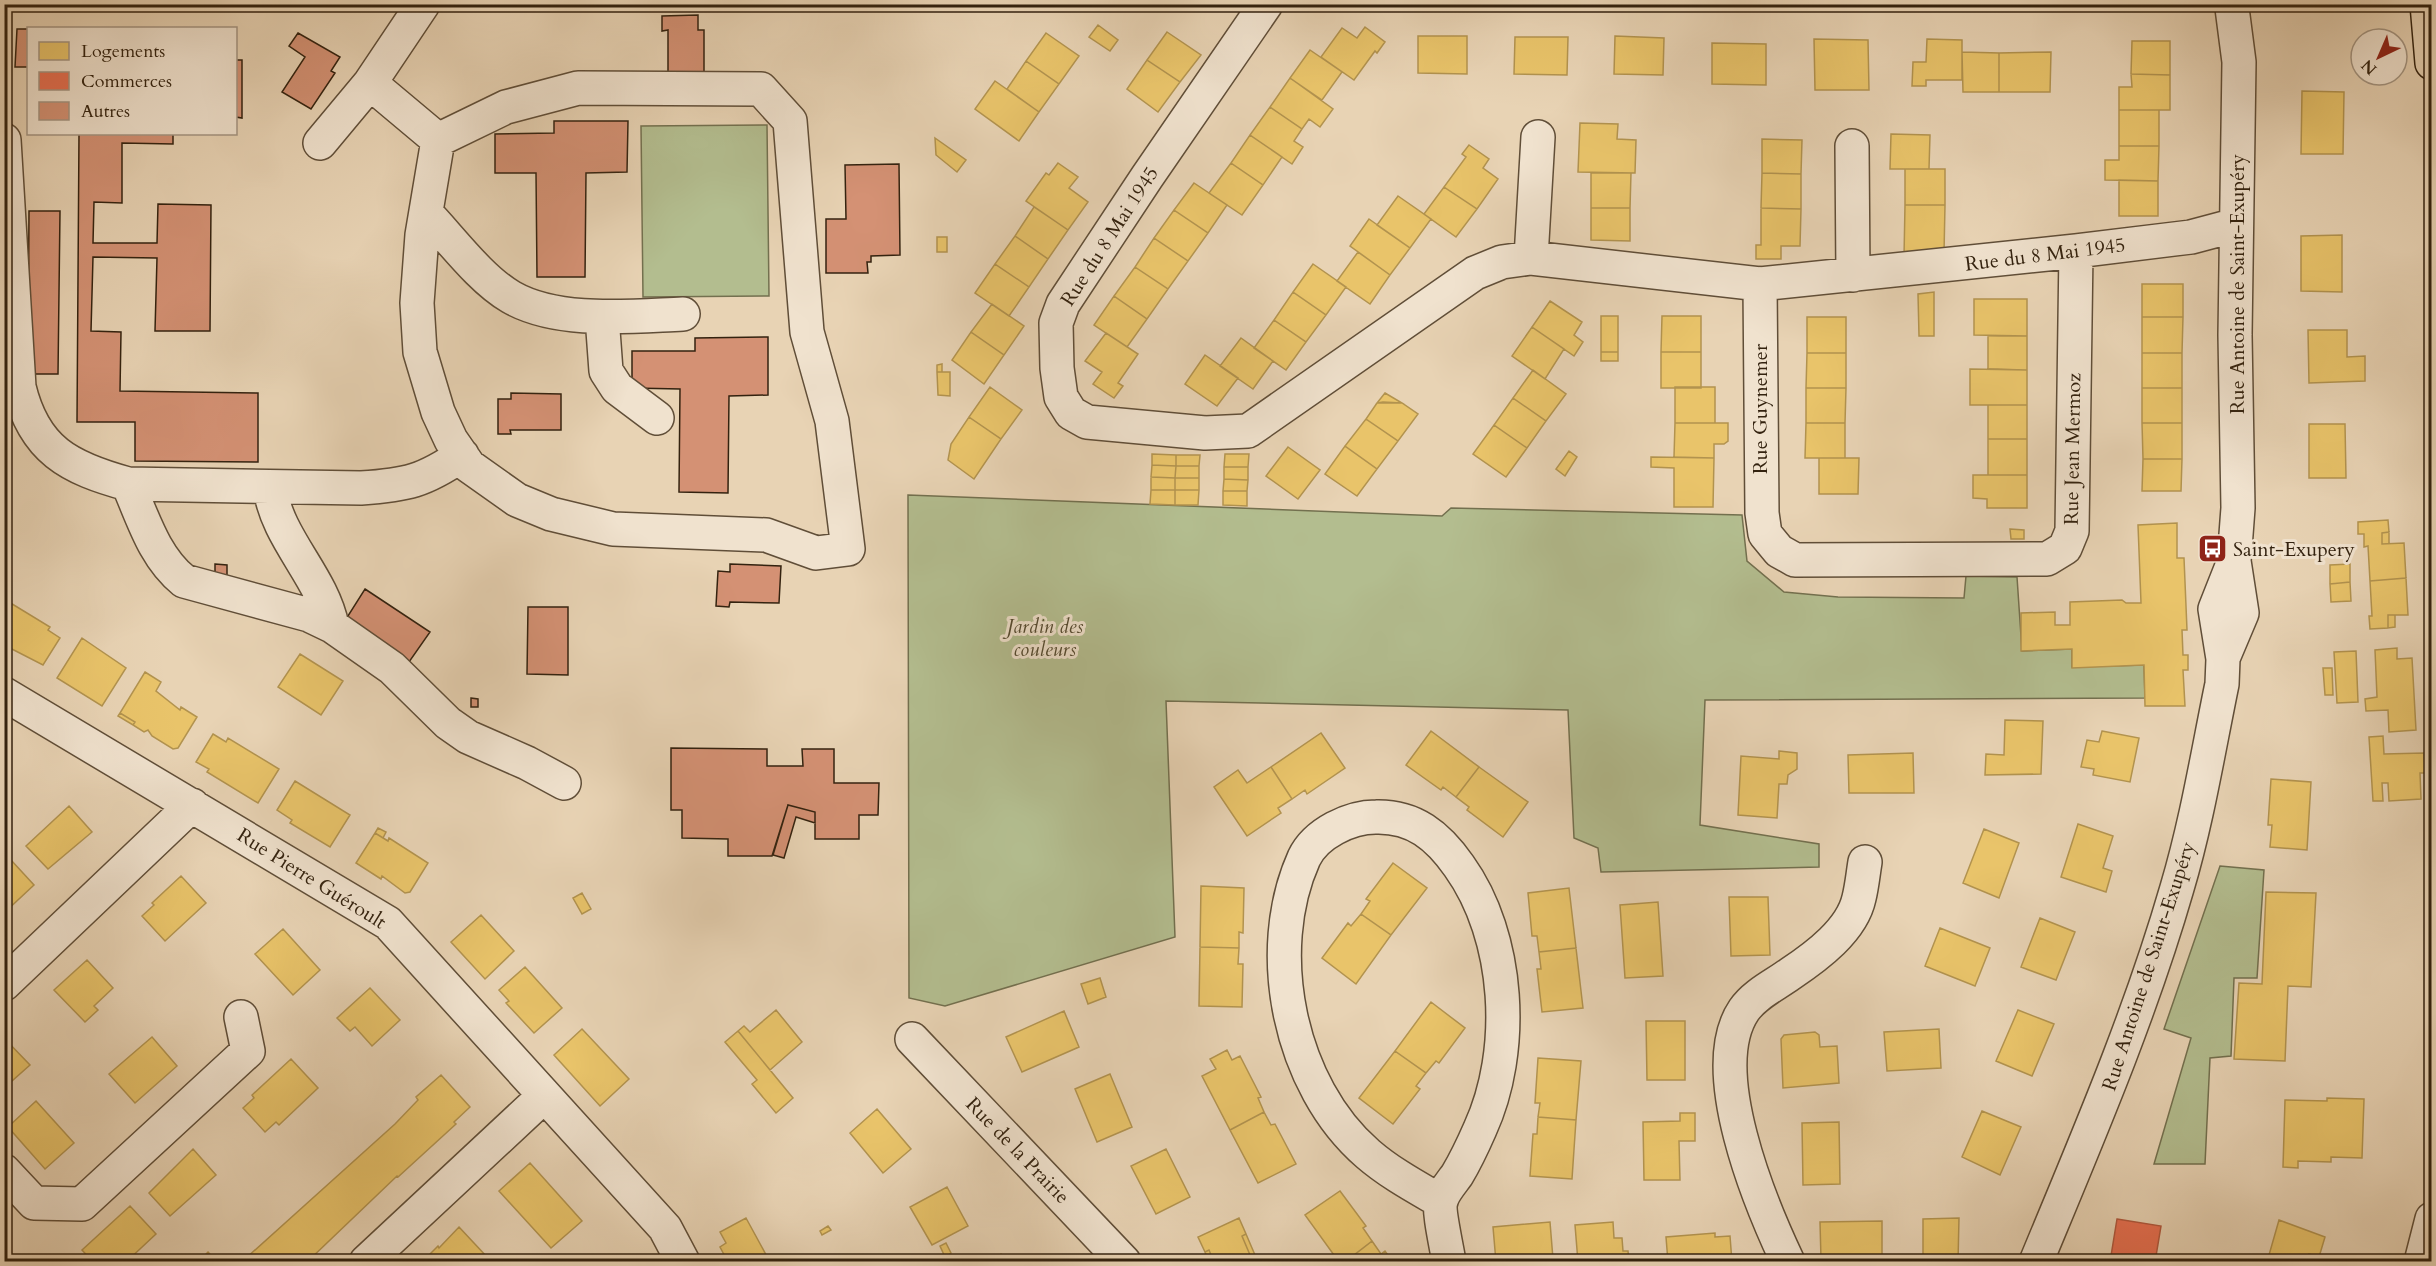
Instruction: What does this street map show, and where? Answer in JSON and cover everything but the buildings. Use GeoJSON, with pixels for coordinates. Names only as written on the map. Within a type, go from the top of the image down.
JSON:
{"type":"FeatureCollection","features":[{"type":"Feature","properties":{"kind":"main road"},"geometry":{"type":"LineString","coordinates":[[2427,4],[2432,63]]}},
{"type":"Feature","properties":{"kind":"street"},"geometry":{"type":"LineString","coordinates":[[320,143],[370,83],[423,4]]}},
{"type":"Feature","properties":{"kind":"street","name":"Rue du 8 Mai 1945"},"geometry":{"type":"LineString","coordinates":[[1266,4],[1063,304],[1056,323],[1057,368],[1062,397],[1071,413],[1087,422],[1205,433],[1248,431],[1475,273],[1502,262],[1531,258],[1760,284],[2191,237],[2236,225]]}},
{"type":"Feature","properties":{"kind":"street","name":"Rue Antoine de Saint-Exupéry"},"geometry":{"type":"LineString","coordinates":[[2036,1262],[2110,1084],[2177,888],[2189,845],[2222,684],[2223,659],[2242,613],[2234,561],[2238,508],[2236,225],[2239,62],[2226,6]]}},
{"type":"Feature","properties":{"kind":"street"},"geometry":{"type":"LineString","coordinates":[[370,83],[438,140]]}},
{"type":"Feature","properties":{"kind":"street"},"geometry":{"type":"LineString","coordinates":[[578,88],[761,89],[790,121],[807,332],[832,421],[848,549],[816,553],[766,535],[613,530],[584,523],[518,500],[489,482],[470,466],[451,440],[438,412],[420,352],[417,303],[426,213],[438,140],[506,107],[578,88]]}},
{"type":"Feature","properties":{"kind":"street"},"geometry":{"type":"LineString","coordinates":[[1531,258],[1538,137]]}},
{"type":"Feature","properties":{"kind":"street"},"geometry":{"type":"LineString","coordinates":[[4,140],[19,387],[29,420],[49,447],[67,462],[93,475],[128,484],[270,488],[398,486],[419,481],[462,455]]}},
{"type":"Feature","properties":{"kind":"street"},"geometry":{"type":"LineString","coordinates":[[1852,146],[1853,275]]}},
{"type":"Feature","properties":{"kind":"street"},"geometry":{"type":"LineString","coordinates":[[426,213],[493,283],[510,296],[532,307],[602,317],[683,314]]}},
{"type":"Feature","properties":{"kind":"street","name":"Rue Jean Mermoz"},"geometry":{"type":"LineString","coordinates":[[1765,534],[1779,551],[1795,560],[2047,558],[2065,548],[2072,531],[2076,251]]}},
{"type":"Feature","properties":{"kind":"street","name":"Rue Guynemer"},"geometry":{"type":"LineString","coordinates":[[1760,284],[1760,487],[1765,534]]}},
{"type":"Feature","properties":{"kind":"street"},"geometry":{"type":"LineString","coordinates":[[602,317],[606,371],[617,388],[657,418]]}},
{"type":"Feature","properties":{"kind":"street"},"geometry":{"type":"LineString","coordinates":[[128,484],[160,555],[170,570],[184,581],[309,615],[332,626],[392,668],[448,723],[468,738],[527,763],[564,783]]}},
{"type":"Feature","properties":{"kind":"street"},"geometry":{"type":"LineString","coordinates":[[270,488],[273,508],[328,607],[332,626]]}},
{"type":"Feature","properties":{"kind":"street","name":"Rue Pierre Guéroult"},"geometry":{"type":"LineString","coordinates":[[4,694],[388,923],[665,1228],[683,1262]]}},
{"type":"Feature","properties":{"kind":"street"},"geometry":{"type":"LineString","coordinates":[[4,984],[192,805]]}},
{"type":"Feature","properties":{"kind":"street"},"geometry":{"type":"LineString","coordinates":[[1440,1201],[1406,1181],[1367,1153],[1344,1129],[1323,1100],[1309,1071],[1290,1008],[1285,972],[1287,917],[1293,884],[1309,849],[1331,831],[1361,817],[1393,816],[1420,825],[1444,846],[1470,880],[1488,916],[1497,960],[1502,1054],[1495,1090],[1481,1128],[1440,1201],[1449,1262]]}},
{"type":"Feature","properties":{"kind":"street"},"geometry":{"type":"LineString","coordinates":[[1788,1262],[1767,1219],[1735,1114],[1730,1069],[1732,1033],[1744,1009],[1844,929],[1859,900],[1864,862]]}},
{"type":"Feature","properties":{"kind":"street"},"geometry":{"type":"LineString","coordinates":[[4,1171],[34,1203],[82,1204],[248,1051],[241,1017]]}},
{"type":"Feature","properties":{"kind":"street","name":"Rue de la Prairie"},"geometry":{"type":"LineString","coordinates":[[912,1039],[1124,1262]]}},
{"type":"Feature","properties":{"kind":"street"},"geometry":{"type":"LineString","coordinates":[[366,1262],[544,1096]]}},
{"type":"Feature","properties":{"kind":"street"},"geometry":{"type":"LineString","coordinates":[[2421,1262],[2432,1219]]}},
{"type":"Feature","properties":{"kind":"green space"},"geometry":{"type":"Polygon","coordinates":[[[767,125],[769,296],[643,297],[641,126],[767,125]]]}},
{"type":"Feature","properties":{"kind":"green space","name":"Jardin des couleurs"},"geometry":{"type":"Polygon","coordinates":[[[908,495],[1442,516],[1451,508],[1742,515],[1747,561],[1784,592],[1838,597],[1964,598],[1966,576],[2017,577],[2022,651],[2072,649],[2072,667],[2144,665],[2145,698],[1705,700],[1700,825],[1819,844],[1819,867],[1601,872],[1598,848],[1574,838],[1568,710],[1166,701],[1175,937],[945,1006],[909,998],[908,495]]]}},
{"type":"Feature","properties":{"kind":"green space"},"geometry":{"type":"Polygon","coordinates":[[[2220,866],[2264,870],[2257,978],[2234,978],[2231,1056],[2210,1058],[2205,1164],[2154,1164],[2191,1038],[2164,1029],[2220,866]]]}},
{"type":"Feature","properties":{"kind":"place","name":"Saint-Exupery"},"geometry":{"type":"Point","coordinates":[2212,549]}}]}
